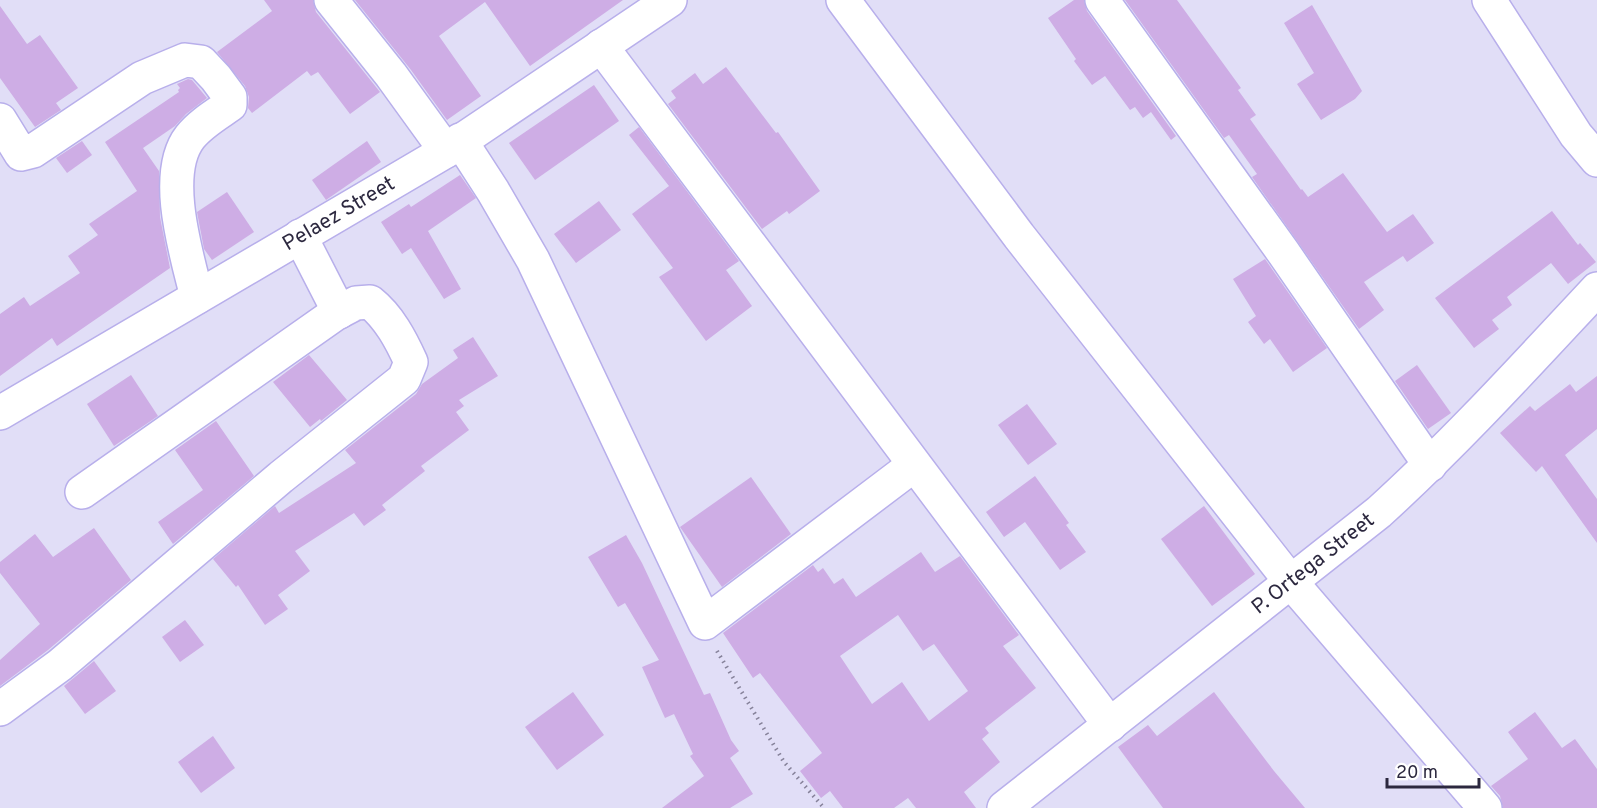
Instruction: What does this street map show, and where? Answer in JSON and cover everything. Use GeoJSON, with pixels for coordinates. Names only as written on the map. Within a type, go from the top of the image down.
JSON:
{"type":"FeatureCollection","features":[{"type":"Feature","properties":{"kind":"street"},"geometry":{"type":"LineString","coordinates":[[331,0],[391,75],[494,191],[532,261],[705,623],[915,465]]}},
{"type":"Feature","properties":{"kind":"street","name":"Pelaez Street"},"geometry":{"type":"LineString","coordinates":[[0,413],[453,146],[670,0]]}},
{"type":"Feature","properties":{"kind":"street"},"geometry":{"type":"LineString","coordinates":[[843,0],[1019,236],[1291,582],[1485,808]]}},
{"type":"Feature","properties":{"kind":"street"},"geometry":{"type":"LineString","coordinates":[[1102,0],[1282,252],[1430,465]]}},
{"type":"Feature","properties":{"kind":"street"},"geometry":{"type":"LineString","coordinates":[[1489,0],[1576,135],[1597,160]]}},
{"type":"Feature","properties":{"kind":"street"},"geometry":{"type":"LineString","coordinates":[[601,46],[1110,724]]}},
{"type":"Feature","properties":{"kind":"street"},"geometry":{"type":"LineString","coordinates":[[0,120],[21,154],[33,151],[142,78],[185,60],[201,62],[230,97],[230,105],[190,136],[179,158],[177,184],[180,228],[197,297]]}},
{"type":"Feature","properties":{"kind":"street"},"geometry":{"type":"LineString","coordinates":[[300,236],[339,312]]}},
{"type":"Feature","properties":{"kind":"street","name":"P. Ortega Street"},"geometry":{"type":"LineString","coordinates":[[1004,808],[1379,512],[1430,465],[1597,289]]}},
{"type":"Feature","properties":{"kind":"street"},"geometry":{"type":"LineString","coordinates":[[0,709],[60,665],[281,477],[405,379],[411,362],[387,319],[378,308],[370,302],[356,303],[339,312],[82,492]]}},
{"type":"Feature","properties":{"kind":"path"},"geometry":{"type":"LineString","coordinates":[[705,623],[718,653],[784,762],[824,808]]}},
{"type":"Feature","properties":{"kind":"building"},"geometry":{"type":"Polygon","coordinates":[[[264,0],[313,0],[316,12],[380,92],[350,114],[318,72],[311,76],[307,71],[252,113],[248,108],[249,97],[245,86],[217,52],[272,11],[264,0]]]}},
{"type":"Feature","properties":{"kind":"building"},"geometry":{"type":"Polygon","coordinates":[[[355,0],[623,0],[530,66],[485,2],[439,36],[481,96],[447,120],[411,70],[355,0]]]}},
{"type":"Feature","properties":{"kind":"building"},"geometry":{"type":"Polygon","coordinates":[[[1074,0],[1084,0],[1087,11],[1176,136],[1171,140],[1151,112],[1143,118],[1135,107],[1130,110],[1105,76],[1092,85],[1074,61],[1076,59],[1048,18],[1074,0]]]}},
{"type":"Feature","properties":{"kind":"building"},"geometry":{"type":"Polygon","coordinates":[[[1125,0],[1177,0],[1241,88],[1238,90],[1256,115],[1250,119],[1308,197],[1343,173],[1387,232],[1413,214],[1434,243],[1407,262],[1403,256],[1364,282],[1384,310],[1359,329],[1252,177],[1257,174],[1229,135],[1224,138],[1125,0]]]}},
{"type":"Feature","properties":{"kind":"building"},"geometry":{"type":"Polygon","coordinates":[[[1312,5],[1362,91],[1355,99],[1321,120],[1297,84],[1314,73],[1284,23],[1312,5]]]}},
{"type":"Feature","properties":{"kind":"building"},"geometry":{"type":"Polygon","coordinates":[[[0,6],[27,44],[40,35],[78,88],[56,103],[61,110],[35,127],[0,78],[0,6]]]}},
{"type":"Feature","properties":{"kind":"building"},"geometry":{"type":"Polygon","coordinates":[[[726,67],[776,133],[778,132],[820,191],[789,214],[787,211],[762,229],[668,104],[676,98],[671,91],[695,73],[703,84],[726,67]]]}},
{"type":"Feature","properties":{"kind":"building"},"geometry":{"type":"Polygon","coordinates":[[[188,79],[192,80],[207,98],[175,126],[143,148],[159,171],[160,217],[170,268],[57,346],[52,338],[0,376],[0,314],[24,297],[30,306],[80,273],[68,256],[98,235],[89,224],[137,191],[105,142],[179,92],[180,88],[177,84],[188,79]]]}},
{"type":"Feature","properties":{"kind":"building"},"geometry":{"type":"Polygon","coordinates":[[[594,85],[619,121],[535,180],[509,143],[594,85]]]}},
{"type":"Feature","properties":{"kind":"building"},"geometry":{"type":"Polygon","coordinates":[[[639,127],[739,261],[726,270],[752,306],[706,341],[659,277],[673,268],[632,214],[669,186],[629,135],[639,127]]]}},
{"type":"Feature","properties":{"kind":"building"},"geometry":{"type":"Polygon","coordinates":[[[82,141],[92,155],[67,173],[56,158],[82,141]]]}},
{"type":"Feature","properties":{"kind":"building"},"geometry":{"type":"Polygon","coordinates":[[[367,141],[381,162],[326,200],[312,180],[367,141]]]}},
{"type":"Feature","properties":{"kind":"building"},"geometry":{"type":"Polygon","coordinates":[[[460,175],[476,198],[428,231],[461,289],[444,299],[411,248],[402,254],[381,222],[409,204],[411,207],[460,175]]]}},
{"type":"Feature","properties":{"kind":"building"},"geometry":{"type":"Polygon","coordinates":[[[227,192],[254,232],[212,260],[204,249],[197,212],[227,192]]]}},
{"type":"Feature","properties":{"kind":"building"},"geometry":{"type":"Polygon","coordinates":[[[599,201],[621,230],[576,263],[554,234],[599,201]]]}},
{"type":"Feature","properties":{"kind":"building"},"geometry":{"type":"Polygon","coordinates":[[[1552,211],[1578,245],[1580,243],[1596,262],[1568,284],[1551,263],[1507,297],[1512,305],[1492,320],[1499,329],[1474,348],[1435,298],[1552,211]]]}},
{"type":"Feature","properties":{"kind":"building"},"geometry":{"type":"Polygon","coordinates":[[[1265,259],[1327,348],[1293,372],[1270,339],[1264,344],[1248,322],[1256,316],[1233,279],[1265,259]]]}},
{"type":"Feature","properties":{"kind":"building"},"geometry":{"type":"Polygon","coordinates":[[[473,337],[498,376],[459,400],[464,406],[456,412],[469,430],[421,466],[425,471],[382,505],[386,510],[364,526],[354,513],[295,551],[310,571],[278,595],[288,609],[265,625],[238,585],[236,587],[213,559],[275,506],[279,513],[356,463],[345,450],[416,394],[422,384],[458,358],[453,350],[473,337]]]}},
{"type":"Feature","properties":{"kind":"building"},"geometry":{"type":"Polygon","coordinates":[[[309,355],[347,400],[310,427],[273,382],[309,355]]]}},
{"type":"Feature","properties":{"kind":"building"},"geometry":{"type":"Polygon","coordinates":[[[1417,365],[1451,413],[1428,429],[1395,381],[1417,365]]]}},
{"type":"Feature","properties":{"kind":"building"},"geometry":{"type":"Polygon","coordinates":[[[131,375],[158,416],[114,446],[87,404],[131,375]]]}},
{"type":"Feature","properties":{"kind":"building"},"geometry":{"type":"Polygon","coordinates":[[[1597,376],[1597,429],[1565,455],[1597,499],[1597,543],[1542,466],[1536,472],[1500,433],[1530,406],[1535,411],[1570,384],[1576,392],[1597,376]]]}},
{"type":"Feature","properties":{"kind":"building"},"geometry":{"type":"Polygon","coordinates":[[[1027,404],[1057,444],[1028,465],[998,425],[1027,404]]]}},
{"type":"Feature","properties":{"kind":"building"},"geometry":{"type":"Polygon","coordinates":[[[216,421],[254,476],[173,544],[158,522],[203,490],[175,450],[216,421]]]}},
{"type":"Feature","properties":{"kind":"building"},"geometry":{"type":"Polygon","coordinates":[[[1035,476],[1069,523],[1066,525],[1086,552],[1060,570],[1025,522],[1004,537],[986,512],[1035,476]]]}},
{"type":"Feature","properties":{"kind":"building"},"geometry":{"type":"Polygon","coordinates":[[[751,477],[791,534],[722,587],[680,527],[751,477]]]}},
{"type":"Feature","properties":{"kind":"building"},"geometry":{"type":"Polygon","coordinates":[[[1204,506],[1255,574],[1212,606],[1161,539],[1204,506]]]}},
{"type":"Feature","properties":{"kind":"building"},"geometry":{"type":"Polygon","coordinates":[[[94,528],[131,580],[48,650],[0,686],[0,660],[40,624],[0,573],[0,562],[35,534],[53,557],[94,528]]]}},
{"type":"Feature","properties":{"kind":"building"},"geometry":{"type":"Polygon","coordinates":[[[626,535],[642,563],[704,695],[710,693],[731,740],[739,751],[730,758],[753,794],[730,808],[662,808],[704,776],[690,756],[693,754],[674,714],[665,718],[642,667],[659,660],[625,603],[618,607],[588,557],[626,535]]]}},
{"type":"Feature","properties":{"kind":"building"},"geometry":{"type":"Polygon","coordinates":[[[921,552],[935,572],[960,556],[1019,635],[1003,646],[1036,688],[985,728],[989,733],[982,739],[1000,762],[964,792],[976,808],[916,808],[908,798],[894,808],[843,808],[830,791],[821,798],[800,771],[822,753],[760,673],[753,678],[723,633],[813,565],[818,572],[823,568],[834,584],[843,578],[856,597],[921,552]],[[898,615],[840,656],[872,704],[902,682],[929,721],[968,691],[934,644],[923,651],[898,615]]]}},
{"type":"Feature","properties":{"kind":"building"},"geometry":{"type":"Polygon","coordinates":[[[185,620],[204,645],[180,662],[162,637],[185,620]]]}},
{"type":"Feature","properties":{"kind":"building"},"geometry":{"type":"Polygon","coordinates":[[[94,661],[116,691],[85,714],[64,686],[94,661]]]}},
{"type":"Feature","properties":{"kind":"building"},"geometry":{"type":"Polygon","coordinates":[[[573,692],[604,735],[557,770],[525,727],[573,692]]]}},
{"type":"Feature","properties":{"kind":"building"},"geometry":{"type":"Polygon","coordinates":[[[1214,692],[1305,808],[1163,808],[1118,747],[1148,725],[1157,736],[1214,692]]]}},
{"type":"Feature","properties":{"kind":"building"},"geometry":{"type":"Polygon","coordinates":[[[1535,712],[1562,748],[1575,739],[1597,769],[1597,808],[1503,808],[1500,796],[1491,786],[1528,759],[1508,732],[1535,712]]]}},
{"type":"Feature","properties":{"kind":"building"},"geometry":{"type":"Polygon","coordinates":[[[213,736],[235,768],[201,793],[178,762],[213,736]]]}}]}
